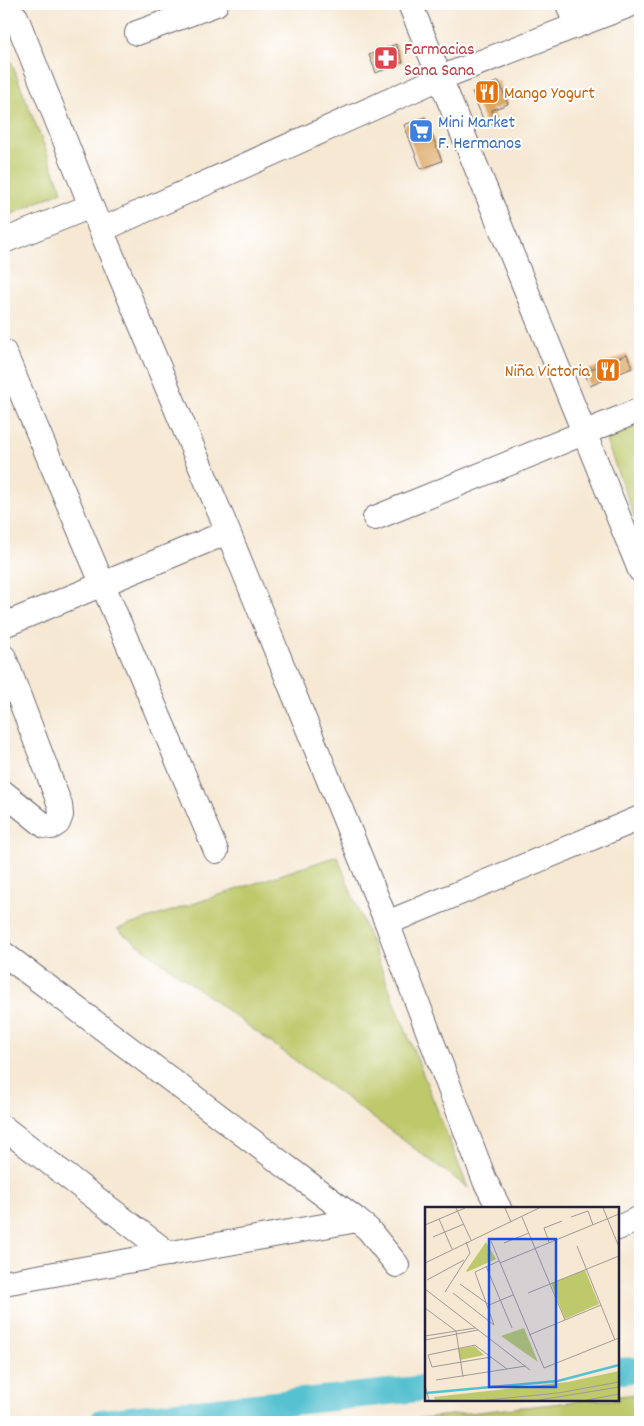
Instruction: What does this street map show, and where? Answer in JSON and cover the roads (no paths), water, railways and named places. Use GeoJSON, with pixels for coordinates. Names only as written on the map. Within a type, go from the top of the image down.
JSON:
{"type":"FeatureCollection","features":[{"type":"Feature","properties":{"kind":"street"},"geometry":{"type":"LineString","coordinates":[[138,33],[216,4]]}},
{"type":"Feature","properties":{"kind":"street"},"geometry":{"type":"LineString","coordinates":[[410,4],[640,570]]}},
{"type":"Feature","properties":{"kind":"street"},"geometry":{"type":"LineString","coordinates":[[568,4],[576,26]]}},
{"type":"Feature","properties":{"kind":"street"},"geometry":{"type":"LineString","coordinates":[[101,230],[440,78],[632,4]]}},
{"type":"Feature","properties":{"kind":"street"},"geometry":{"type":"LineString","coordinates":[[16,17],[91,206],[228,532],[387,924],[486,1181],[499,1207]]}},
{"type":"Feature","properties":{"kind":"street"},"geometry":{"type":"LineString","coordinates":[[4,241],[91,206]]}},
{"type":"Feature","properties":{"kind":"street"},"geometry":{"type":"LineString","coordinates":[[4,352],[216,851]]}},
{"type":"Feature","properties":{"kind":"street"},"geometry":{"type":"LineString","coordinates":[[375,518],[640,410]]}},
{"type":"Feature","properties":{"kind":"street"},"geometry":{"type":"LineString","coordinates":[[4,625],[228,532]]}},
{"type":"Feature","properties":{"kind":"street"},"geometry":{"type":"LineString","coordinates":[[4,657],[60,805],[61,815],[58,823],[52,827],[46,826],[4,793]]}},
{"type":"Feature","properties":{"kind":"street"},"geometry":{"type":"LineString","coordinates":[[387,924],[640,818]]}},
{"type":"Feature","properties":{"kind":"street"},"geometry":{"type":"LineString","coordinates":[[4,954],[357,1220],[368,1229],[397,1265]]}},
{"type":"Feature","properties":{"kind":"street"},"geometry":{"type":"LineString","coordinates":[[8,1135],[170,1254]]}},
{"type":"Feature","properties":{"kind":"street"},"geometry":{"type":"LineString","coordinates":[[619,1228],[640,1218]]}},
{"type":"Feature","properties":{"kind":"street"},"geometry":{"type":"LineString","coordinates":[[4,1283],[357,1220]]}},
{"type":"Feature","properties":{"kind":"waterway"},"geometry":{"type":"LineString","coordinates":[[619,1371],[640,1370]]}},
{"type":"Feature","properties":{"kind":"waterway"},"geometry":{"type":"LineString","coordinates":[[102,1422],[425,1388]]}},
{"type":"Feature","properties":{"kind":"place","name":"Farmacias Sana Sana"},"geometry":{"type":"Point","coordinates":[386,58]}},
{"type":"Feature","properties":{"kind":"place","name":"Mango Yogurt"},"geometry":{"type":"Point","coordinates":[487,92]}},
{"type":"Feature","properties":{"kind":"place","name":"Mini Market F. Hermanos"},"geometry":{"type":"Point","coordinates":[421,131]}},
{"type":"Feature","properties":{"kind":"place","name":"Niña Victoria"},"geometry":{"type":"Point","coordinates":[608,370]}}]}
